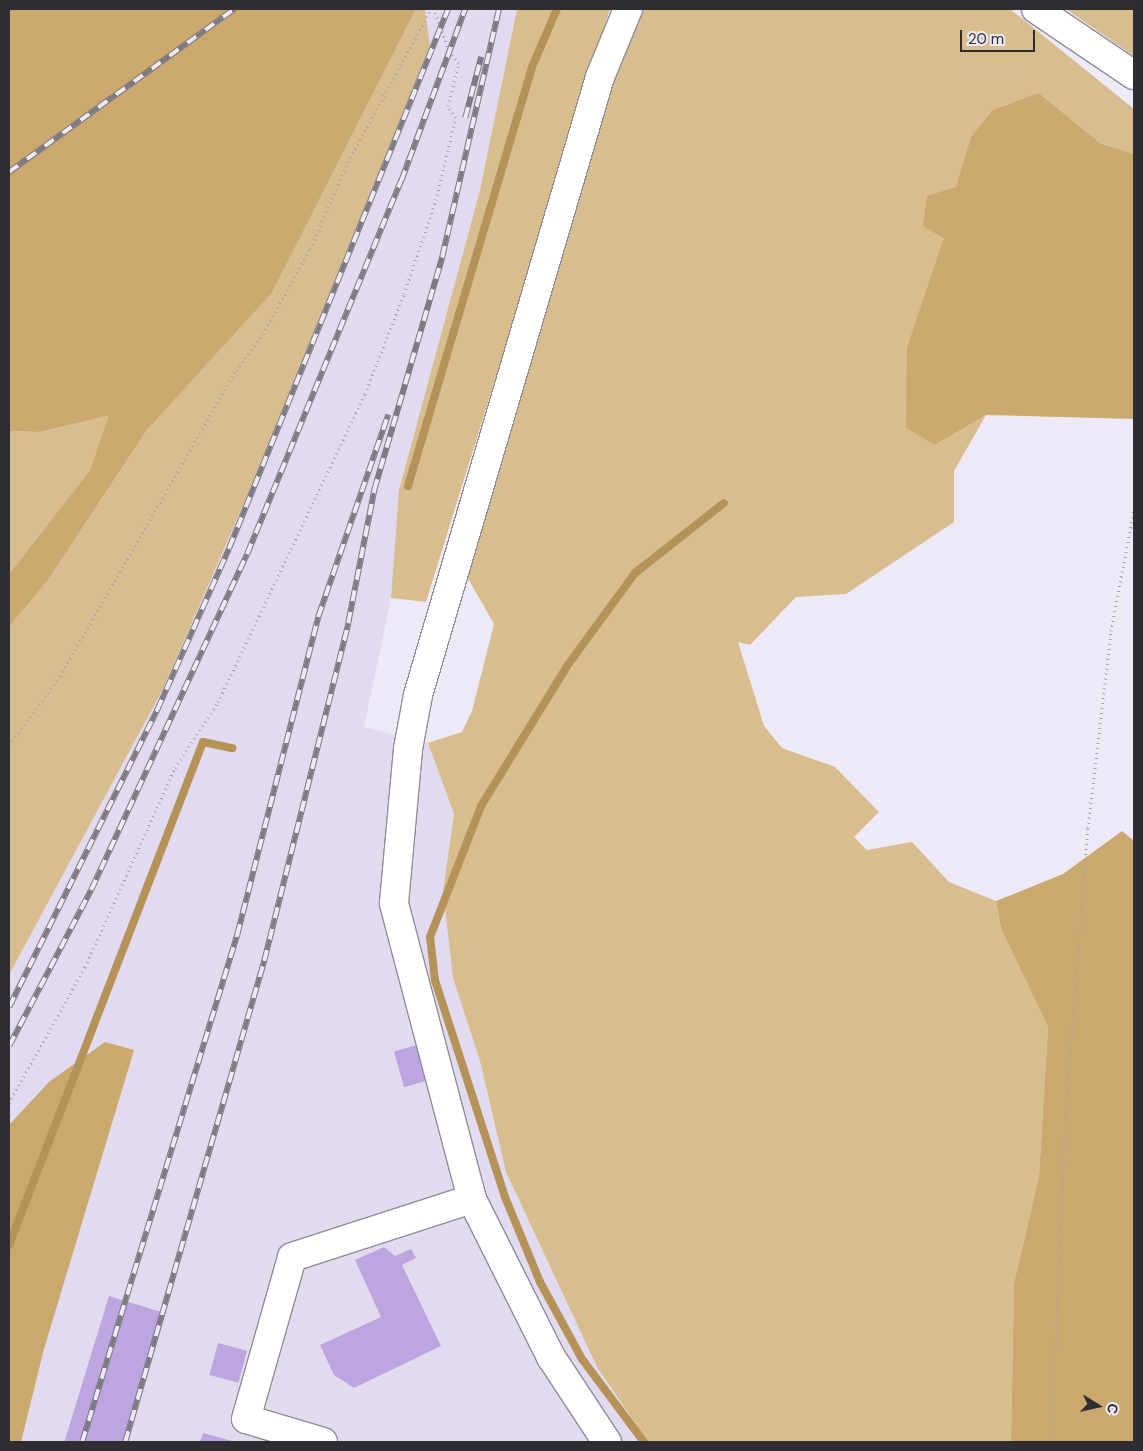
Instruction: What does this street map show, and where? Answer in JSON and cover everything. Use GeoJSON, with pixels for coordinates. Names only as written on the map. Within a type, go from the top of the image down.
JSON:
{"type":"FeatureCollection","features":[{"type":"Feature","properties":{"kind":"street"},"geometry":{"type":"LineString","coordinates":[[607,1442],[551,1357],[472,1199],[394,902],[408,750],[418,695],[600,76],[628,9]]}},
{"type":"Feature","properties":{"kind":"street"},"geometry":{"type":"LineString","coordinates":[[1036,9],[1134,75]]}},
{"type":"Feature","properties":{"kind":"street"},"geometry":{"type":"LineString","coordinates":[[323,1442],[246,1419],[292,1257],[472,1199]]}},
{"type":"Feature","properties":{"kind":"path"},"geometry":{"type":"LineString","coordinates":[[9,745],[60,676],[236,370],[263,334],[310,249],[352,155],[432,9]]}},
{"type":"Feature","properties":{"kind":"path"},"geometry":{"type":"LineString","coordinates":[[9,1103],[85,967],[175,768],[218,702],[365,394],[397,312],[436,200],[456,117],[448,106],[458,63],[432,9]]}},
{"type":"Feature","properties":{"kind":"path"},"geometry":{"type":"LineString","coordinates":[[1056,1442],[1053,1411],[1065,1124],[1087,838],[1111,631],[1134,509]]}},
{"type":"Feature","properties":{"kind":"shaded area"},"geometry":{"type":"Polygon","coordinates":[[[9,9],[416,9],[272,293],[147,430],[48,580],[9,627],[9,574],[90,470],[109,415],[40,432],[9,431],[9,9]]]}},
{"type":"Feature","properties":{"kind":"shaded area"},"geometry":{"type":"Polygon","coordinates":[[[416,9],[425,9],[430,46],[251,487],[164,687],[9,975],[9,627],[48,580],[147,430],[272,293],[416,9]]]}},
{"type":"Feature","properties":{"kind":"shaded area"},"geometry":{"type":"Polygon","coordinates":[[[425,9],[517,9],[480,190],[399,490],[391,598],[364,727],[428,743],[454,814],[443,891],[453,978],[480,1061],[506,1172],[597,1367],[648,1442],[21,1442],[44,1349],[9,1125],[9,975],[164,687],[251,487],[430,46],[425,9]]]}},
{"type":"Feature","properties":{"kind":"shaded area"},"geometry":{"type":"Polygon","coordinates":[[[517,9],[610,9],[426,602],[391,598],[399,490],[480,190],[517,9]]]}},
{"type":"Feature","properties":{"kind":"shaded area"},"geometry":{"type":"Polygon","coordinates":[[[640,9],[1010,9],[1134,109],[1134,154],[1100,143],[1039,93],[1020,101],[971,137],[940,254],[907,347],[907,428],[935,445],[986,415],[954,471],[954,522],[846,594],[796,597],[750,645],[738,642],[764,726],[782,748],[835,767],[879,812],[854,837],[867,850],[912,842],[949,882],[996,901],[1001,929],[1048,1027],[1039,1176],[1014,1283],[1011,1442],[648,1442],[597,1367],[506,1172],[480,1061],[453,978],[443,891],[454,814],[428,743],[462,732],[472,711],[494,624],[466,575],[621,51],[640,9]]]}},
{"type":"Feature","properties":{"kind":"shaded area"},"geometry":{"type":"Polygon","coordinates":[[[1066,9],[1134,9],[1134,56],[1066,9]]]}},
{"type":"Feature","properties":{"kind":"shaded area"},"geometry":{"type":"Polygon","coordinates":[[[1039,93],[1100,143],[1134,154],[1134,419],[986,415],[935,445],[906,428],[907,347],[944,238],[923,226],[927,196],[956,187],[971,137],[993,110],[1039,93]]]}},
{"type":"Feature","properties":{"kind":"shaded area"},"geometry":{"type":"Polygon","coordinates":[[[110,414],[90,470],[9,574],[9,431],[40,432],[110,414]]]}},
{"type":"Feature","properties":{"kind":"shaded area"},"geometry":{"type":"Polygon","coordinates":[[[1122,831],[1134,841],[1134,1442],[1011,1442],[1014,1283],[1039,1176],[1048,1027],[1001,929],[996,901],[1063,874],[1122,831]]]}},
{"type":"Feature","properties":{"kind":"shaded area"},"geometry":{"type":"Polygon","coordinates":[[[105,1042],[134,1050],[44,1349],[21,1442],[9,1442],[9,1125],[49,1082],[105,1042]]]}},
{"type":"Feature","properties":{"kind":"building"},"geometry":{"type":"Polygon","coordinates":[[[417,1045],[427,1081],[404,1087],[394,1052],[417,1045]]]}},
{"type":"Feature","properties":{"kind":"building"},"geometry":{"type":"Polygon","coordinates":[[[384,1247],[395,1256],[411,1249],[416,1258],[402,1265],[441,1346],[354,1388],[334,1375],[320,1345],[381,1317],[355,1260],[384,1247]]]}},
{"type":"Feature","properties":{"kind":"building"},"geometry":{"type":"Polygon","coordinates":[[[109,1296],[165,1313],[126,1442],[65,1441],[109,1296]]]}},
{"type":"Feature","properties":{"kind":"building"},"geometry":{"type":"Polygon","coordinates":[[[218,1343],[247,1351],[238,1383],[209,1375],[218,1343]]]}},
{"type":"Feature","properties":{"kind":"building"},"geometry":{"type":"Polygon","coordinates":[[[203,1433],[236,1442],[200,1442],[203,1433]]]}},
{"type":"Feature","properties":{"kind":"waterway"},"geometry":{"type":"LineString","coordinates":[[408,486],[532,67],[557,9]]}},
{"type":"Feature","properties":{"kind":"waterway"},"geometry":{"type":"LineString","coordinates":[[644,1442],[582,1359],[540,1282],[505,1197],[435,980],[430,937],[481,806],[567,666],[635,573],[724,503]]}},
{"type":"Feature","properties":{"kind":"waterway"},"geometry":{"type":"LineString","coordinates":[[9,1245],[203,742],[232,748]]}},
{"type":"Feature","properties":{"kind":"railway"},"geometry":{"type":"LineString","coordinates":[[9,172],[234,9]]}},
{"type":"Feature","properties":{"kind":"railway"},"geometry":{"type":"LineString","coordinates":[[9,1007],[157,710],[229,548],[448,9]]}},
{"type":"Feature","properties":{"kind":"railway"},"geometry":{"type":"LineString","coordinates":[[9,1046],[91,890],[247,554],[401,181],[465,9]]}},
{"type":"Feature","properties":{"kind":"railway"},"geometry":{"type":"LineString","coordinates":[[125,1442],[264,961],[348,623],[374,490],[442,257],[499,9]]}},
{"type":"Feature","properties":{"kind":"railway"},"geometry":{"type":"LineString","coordinates":[[465,118],[481,57]]}},
{"type":"Feature","properties":{"kind":"railway"},"geometry":{"type":"LineString","coordinates":[[82,1442],[237,935],[318,617],[388,415]]}}]}
